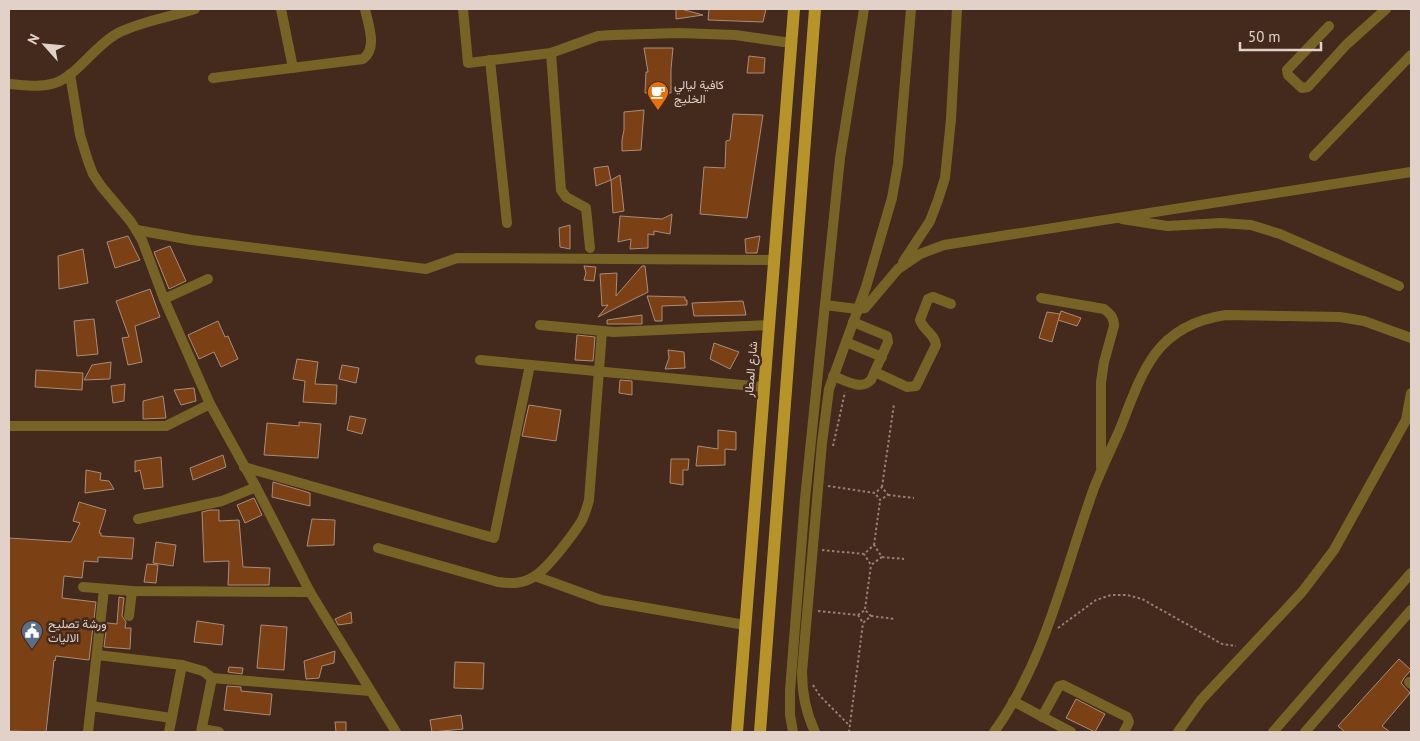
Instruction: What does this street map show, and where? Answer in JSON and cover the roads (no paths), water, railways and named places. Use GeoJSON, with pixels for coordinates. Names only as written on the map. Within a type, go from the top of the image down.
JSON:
{"type":"FeatureCollection","features":[{"type":"Feature","properties":{"kind":"main road","name":"شارع المطار"},"geometry":{"type":"LineString","coordinates":[[737,732],[794,9]]}},
{"type":"Feature","properties":{"kind":"main road"},"geometry":{"type":"LineString","coordinates":[[760,732],[815,9]]}},
{"type":"Feature","properties":{"kind":"street"},"geometry":{"type":"LineString","coordinates":[[9,84],[46,85],[62,79],[70,74],[99,46],[117,33],[195,9]]}},
{"type":"Feature","properties":{"kind":"street"},"geometry":{"type":"LineString","coordinates":[[281,9],[293,68]]}},
{"type":"Feature","properties":{"kind":"street"},"geometry":{"type":"LineString","coordinates":[[214,78],[358,60],[366,56],[371,48],[365,9]]}},
{"type":"Feature","properties":{"kind":"street"},"geometry":{"type":"LineString","coordinates":[[463,9],[468,63],[550,53],[598,36],[613,35],[694,33],[735,35],[792,43]]}},
{"type":"Feature","properties":{"kind":"street"},"geometry":{"type":"LineString","coordinates":[[793,732],[790,715],[790,691],[805,499],[840,158],[864,9]]}},
{"type":"Feature","properties":{"kind":"street"},"geometry":{"type":"LineString","coordinates":[[815,732],[804,700],[802,672],[822,444],[829,389],[866,287],[884,230],[894,187],[911,9]]}},
{"type":"Feature","properties":{"kind":"street"},"geometry":{"type":"LineString","coordinates":[[825,305],[857,309],[868,306],[898,269],[930,221],[945,178],[951,119],[957,9]]}},
{"type":"Feature","properties":{"kind":"street"},"geometry":{"type":"LineString","coordinates":[[1328,26],[1287,70],[1288,75],[1302,88],[1308,87],[1346,45],[1386,9]]}},
{"type":"Feature","properties":{"kind":"street"},"geometry":{"type":"LineString","coordinates":[[550,53],[562,192],[566,197],[586,208],[590,248]]}},
{"type":"Feature","properties":{"kind":"street"},"geometry":{"type":"LineString","coordinates":[[1314,156],[1411,55]]}},
{"type":"Feature","properties":{"kind":"street"},"geometry":{"type":"LineString","coordinates":[[490,60],[507,223]]}},
{"type":"Feature","properties":{"kind":"street"},"geometry":{"type":"LineString","coordinates":[[70,74],[80,135],[88,161],[101,186],[137,230],[164,299],[210,404],[256,487],[310,592],[396,732]]}},
{"type":"Feature","properties":{"kind":"street"},"geometry":{"type":"LineString","coordinates":[[898,269],[920,254],[944,245],[1411,172]]}},
{"type":"Feature","properties":{"kind":"street"},"geometry":{"type":"LineString","coordinates":[[1116,217],[1146,224],[1168,226],[1220,223],[1251,225],[1273,232],[1398,286]]}},
{"type":"Feature","properties":{"kind":"street"},"geometry":{"type":"LineString","coordinates":[[137,230],[192,240],[426,269],[457,258],[774,260]]}},
{"type":"Feature","properties":{"kind":"street"},"geometry":{"type":"LineString","coordinates":[[164,299],[208,278]]}},
{"type":"Feature","properties":{"kind":"street"},"geometry":{"type":"LineString","coordinates":[[875,372],[907,387],[916,386],[936,344],[935,340],[922,326],[920,320],[928,299],[933,297],[951,304]]}},
{"type":"Feature","properties":{"kind":"street"},"geometry":{"type":"LineString","coordinates":[[1041,298],[1104,309],[1112,316],[1114,321],[1101,382],[1101,473]]}},
{"type":"Feature","properties":{"kind":"street"},"geometry":{"type":"LineString","coordinates":[[994,732],[1013,701],[1044,638],[1101,473],[1148,365],[1164,343],[1186,326],[1226,314],[1328,316],[1364,321],[1411,338]]}},
{"type":"Feature","properties":{"kind":"street"},"geometry":{"type":"LineString","coordinates":[[833,376],[861,386],[867,384],[875,372],[888,342],[887,336],[852,322]]}},
{"type":"Feature","properties":{"kind":"street"},"geometry":{"type":"LineString","coordinates":[[540,325],[614,332],[769,325]]}},
{"type":"Feature","properties":{"kind":"street"},"geometry":{"type":"LineString","coordinates":[[378,548],[510,584],[523,582],[543,570],[575,530],[586,510],[591,488],[602,331]]}},
{"type":"Feature","properties":{"kind":"street"},"geometry":{"type":"LineString","coordinates":[[846,342],[882,356]]}},
{"type":"Feature","properties":{"kind":"street"},"geometry":{"type":"LineString","coordinates":[[480,360],[763,387]]}},
{"type":"Feature","properties":{"kind":"street"},"geometry":{"type":"LineString","coordinates":[[244,467],[494,538],[530,365]]}},
{"type":"Feature","properties":{"kind":"street"},"geometry":{"type":"LineString","coordinates":[[1178,732],[1201,700],[1302,592],[1344,536],[1406,420],[1411,393]]}},
{"type":"Feature","properties":{"kind":"street"},"geometry":{"type":"LineString","coordinates":[[9,426],[166,426],[210,404]]}},
{"type":"Feature","properties":{"kind":"street"},"geometry":{"type":"LineString","coordinates":[[138,519],[222,502],[256,487]]}},
{"type":"Feature","properties":{"kind":"street"},"geometry":{"type":"LineString","coordinates":[[1273,732],[1411,573]]}},
{"type":"Feature","properties":{"kind":"street"},"geometry":{"type":"LineString","coordinates":[[535,576],[601,600],[745,625]]}},
{"type":"Feature","properties":{"kind":"street"},"geometry":{"type":"LineString","coordinates":[[83,587],[132,591],[310,592]]}},
{"type":"Feature","properties":{"kind":"street"},"geometry":{"type":"LineString","coordinates":[[88,732],[104,589]]}},
{"type":"Feature","properties":{"kind":"street"},"geometry":{"type":"LineString","coordinates":[[129,616],[132,591]]}},
{"type":"Feature","properties":{"kind":"street"},"geometry":{"type":"LineString","coordinates":[[1305,732],[1411,610]]}},
{"type":"Feature","properties":{"kind":"street"},"geometry":{"type":"LineString","coordinates":[[97,655],[182,665],[203,671],[212,678],[370,691]]}},
{"type":"Feature","properties":{"kind":"street"},"geometry":{"type":"LineString","coordinates":[[169,732],[182,665]]}},
{"type":"Feature","properties":{"kind":"street"},"geometry":{"type":"LineString","coordinates":[[212,678],[202,731],[219,732]]}},
{"type":"Feature","properties":{"kind":"street"},"geometry":{"type":"LineString","coordinates":[[1042,716],[1059,686],[1063,685],[1127,717],[1128,722],[1124,732]]}},
{"type":"Feature","properties":{"kind":"street"},"geometry":{"type":"LineString","coordinates":[[1013,701],[1071,732]]}},
{"type":"Feature","properties":{"kind":"street"},"geometry":{"type":"LineString","coordinates":[[91,706],[171,718]]}},
{"type":"Feature","properties":{"kind":"place","name":"كافية ليالي الخليج"},"geometry":{"type":"Point","coordinates":[658,111]}},
{"type":"Feature","properties":{"kind":"place","name":"ورشة تصليح الاليات"},"geometry":{"type":"Point","coordinates":[32,650]}}]}
